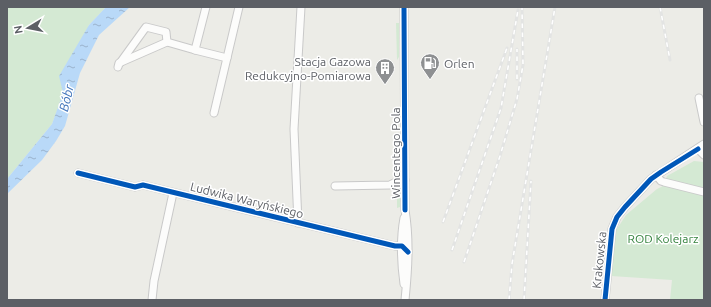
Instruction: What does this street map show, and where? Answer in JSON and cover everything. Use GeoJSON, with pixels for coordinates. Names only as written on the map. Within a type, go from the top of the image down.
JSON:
{"type":"FeatureCollection","features":[{"type":"Feature","properties":{"kind":"street"},"geometry":{"type":"LineString","coordinates":[[195,50],[206,7]]}},
{"type":"Feature","properties":{"kind":"street"},"geometry":{"type":"LineString","coordinates":[[214,114],[239,7]]}},
{"type":"Feature","properties":{"kind":"street","name":"Wincentego Pola"},"geometry":{"type":"LineString","coordinates":[[404,7],[405,210],[402,230],[402,271],[405,300]]}},
{"type":"Feature","properties":{"kind":"street","name":"Ludwika Waryńskiego"},"geometry":{"type":"LineString","coordinates":[[298,8],[294,129],[298,223]]}},
{"type":"Feature","properties":{"kind":"street"},"geometry":{"type":"LineString","coordinates":[[167,42],[166,32],[146,27],[119,65],[167,42],[227,58]]}},
{"type":"Feature","properties":{"kind":"street"},"geometry":{"type":"LineString","coordinates":[[699,98],[704,122]]}},
{"type":"Feature","properties":{"kind":"street"},"geometry":{"type":"LineString","coordinates":[[701,146],[704,155]]}},
{"type":"Feature","properties":{"kind":"street","name":"Krakowska"},"geometry":{"type":"LineString","coordinates":[[605,300],[612,229],[614,223],[625,207],[656,175],[701,146]]}},
{"type":"Feature","properties":{"kind":"street","name":"Ludwika Waryńskiego"},"geometry":{"type":"LineString","coordinates":[[78,174],[135,187],[143,185],[395,246],[402,246]]}},
{"type":"Feature","properties":{"kind":"street"},"geometry":{"type":"LineString","coordinates":[[656,175],[661,181],[704,192]]}},
{"type":"Feature","properties":{"kind":"street"},"geometry":{"type":"LineString","coordinates":[[335,186],[390,185],[400,180],[405,180]]}},
{"type":"Feature","properties":{"kind":"street"},"geometry":{"type":"LineString","coordinates":[[152,300],[154,281],[173,193]]}},
{"type":"Feature","properties":{"kind":"street","name":"Wincentego Pola"},"geometry":{"type":"LineString","coordinates":[[405,210],[408,229],[405,300]]}},
{"type":"Feature","properties":{"kind":"street"},"geometry":{"type":"LineString","coordinates":[[402,246],[408,252]]}},
{"type":"Feature","properties":{"kind":"green space"},"geometry":{"type":"Polygon","coordinates":[[[7,7],[106,7],[89,25],[52,124],[7,179],[7,7]]]}},
{"type":"Feature","properties":{"kind":"green space"},"geometry":{"type":"Polygon","coordinates":[[[396,23],[399,23],[399,57],[397,60],[396,23]]]}},
{"type":"Feature","properties":{"kind":"green space","name":"ROD Kolejarz"},"geometry":{"type":"Polygon","coordinates":[[[694,161],[704,162],[704,300],[670,300],[672,280],[611,276],[615,232],[626,215],[657,189],[663,186],[667,176],[694,161]]]}},
{"type":"Feature","properties":{"kind":"green space"},"geometry":{"type":"Polygon","coordinates":[[[400,184],[400,207],[397,208],[397,186],[400,184]]]}},
{"type":"Feature","properties":{"kind":"water","name":"Bóbr"},"geometry":{"type":"Polygon","coordinates":[[[106,7],[130,7],[99,35],[80,73],[65,126],[56,141],[42,160],[7,194],[7,179],[52,124],[63,93],[59,76],[89,25],[106,7]]]}},
{"type":"Feature","properties":{"kind":"railway"},"geometry":{"type":"LineString","coordinates":[[464,262],[500,156],[517,99],[523,65],[522,7]]}},
{"type":"Feature","properties":{"kind":"railway"},"geometry":{"type":"LineString","coordinates":[[509,300],[512,264],[555,7]]}},
{"type":"Feature","properties":{"kind":"railway"},"geometry":{"type":"LineString","coordinates":[[660,7],[670,60]]}},
{"type":"Feature","properties":{"kind":"railway"},"geometry":{"type":"LineString","coordinates":[[452,250],[501,108],[518,10]]}},
{"type":"Feature","properties":{"kind":"railway"},"geometry":{"type":"LineString","coordinates":[[443,222],[507,48]]}},
{"type":"Feature","properties":{"kind":"railway"},"geometry":{"type":"LineString","coordinates":[[517,49],[517,79]]}},
{"type":"Feature","properties":{"kind":"railway"},"geometry":{"type":"LineString","coordinates":[[524,300],[531,181]]}},
{"type":"Feature","properties":{"kind":"cycle path"},"geometry":{"type":"LineString","coordinates":[[404,7],[405,210]]}},
{"type":"Feature","properties":{"kind":"cycle path"},"geometry":{"type":"LineString","coordinates":[[605,300],[612,229],[617,217],[651,179],[698,149]]}},
{"type":"Feature","properties":{"kind":"cycle path"},"geometry":{"type":"LineString","coordinates":[[78,173],[135,187],[143,185],[395,246],[402,246],[408,252]]}},
{"type":"Feature","properties":{"kind":"place","name":"Orlen"},"geometry":{"type":"Point","coordinates":[430,80]}},
{"type":"Feature","properties":{"kind":"place","name":"Stacja Gazowa Redukcyjno-Pomiarowa"},"geometry":{"type":"Point","coordinates":[385,85]}}]}
